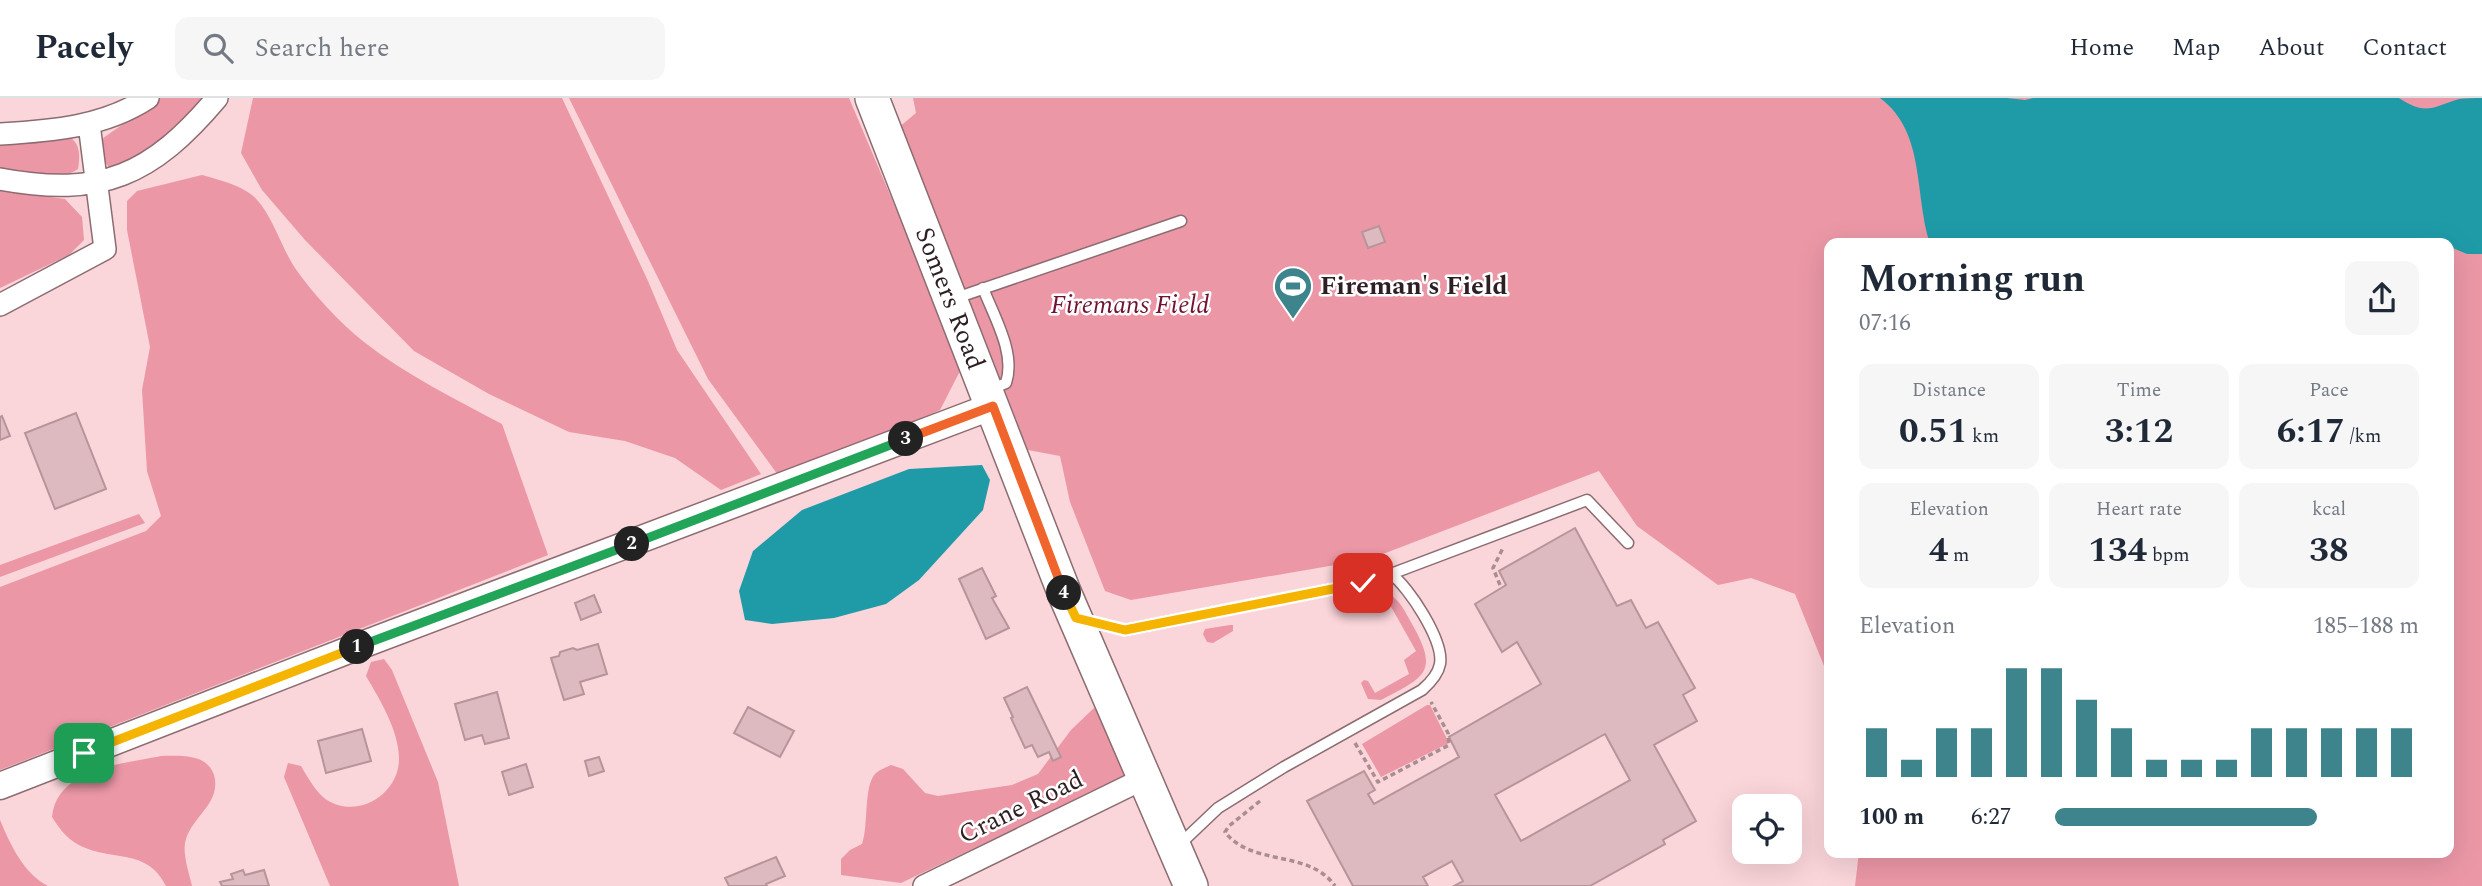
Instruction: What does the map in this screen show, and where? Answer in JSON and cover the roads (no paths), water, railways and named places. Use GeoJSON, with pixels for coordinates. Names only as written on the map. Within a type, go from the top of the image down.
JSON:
{"type":"FeatureCollection","features":[{"type":"Feature","properties":{"kind":"main road","name":"Somers Road"},"geometry":{"type":"LineString","coordinates":[[872,98],[1076,618],[1191,886]]}},
{"type":"Feature","properties":{"kind":"street"},"geometry":{"type":"LineString","coordinates":[[0,134],[89,124],[119,114],[148,98]]}},
{"type":"Feature","properties":{"kind":"street"},"geometry":{"type":"LineString","coordinates":[[0,179],[38,185],[70,185],[122,176],[146,164],[173,145],[217,98]]}},
{"type":"Feature","properties":{"kind":"street"},"geometry":{"type":"LineString","coordinates":[[0,305],[105,250],[89,124]]}},
{"type":"Feature","properties":{"kind":"street"},"geometry":{"type":"LineString","coordinates":[[0,786],[990,399]]}},
{"type":"Feature","properties":{"kind":"street","name":"Crane Road"},"geometry":{"type":"LineString","coordinates":[[924,886],[1143,779]]}},
{"type":"Feature","properties":{"kind":"lane"},"geometry":{"type":"LineString","coordinates":[[951,300],[1181,221]]}},
{"type":"Feature","properties":{"kind":"lane"},"geometry":{"type":"LineString","coordinates":[[983,289],[1007,350],[1010,369],[1006,383],[990,399]]}},
{"type":"Feature","properties":{"kind":"lane"},"geometry":{"type":"LineString","coordinates":[[1076,618],[1125,630],[1363,583],[1587,500],[1628,543]]}},
{"type":"Feature","properties":{"kind":"lane"},"geometry":{"type":"LineString","coordinates":[[1175,850],[1218,808],[1284,767],[1422,691],[1433,680],[1440,665],[1437,642],[1403,583],[1391,574]]}},
{"type":"Feature","properties":{"kind":"water"},"geometry":{"type":"Polygon","coordinates":[[[1880,98],[2399,98],[2416,107],[2429,108],[2459,99],[2482,98],[2482,254],[2467,254],[2454,249],[2454,238],[1929,238],[1912,146],[1895,112],[1880,98]]]}},
{"type":"Feature","properties":{"kind":"water"},"geometry":{"type":"Polygon","coordinates":[[[982,465],[990,480],[983,510],[919,580],[886,604],[834,618],[772,624],[745,620],[739,591],[753,551],[802,510],[909,469],[982,465]]]}},
{"type":"Feature","properties":{"kind":"place","name":"Fireman's Field"},"geometry":{"type":"Point","coordinates":[1293,320]}},
{"type":"Feature","properties":{"kind":"park label","name":"Firemans Field"},"geometry":{"type":"Point","coordinates":[1130,305]}}]}
